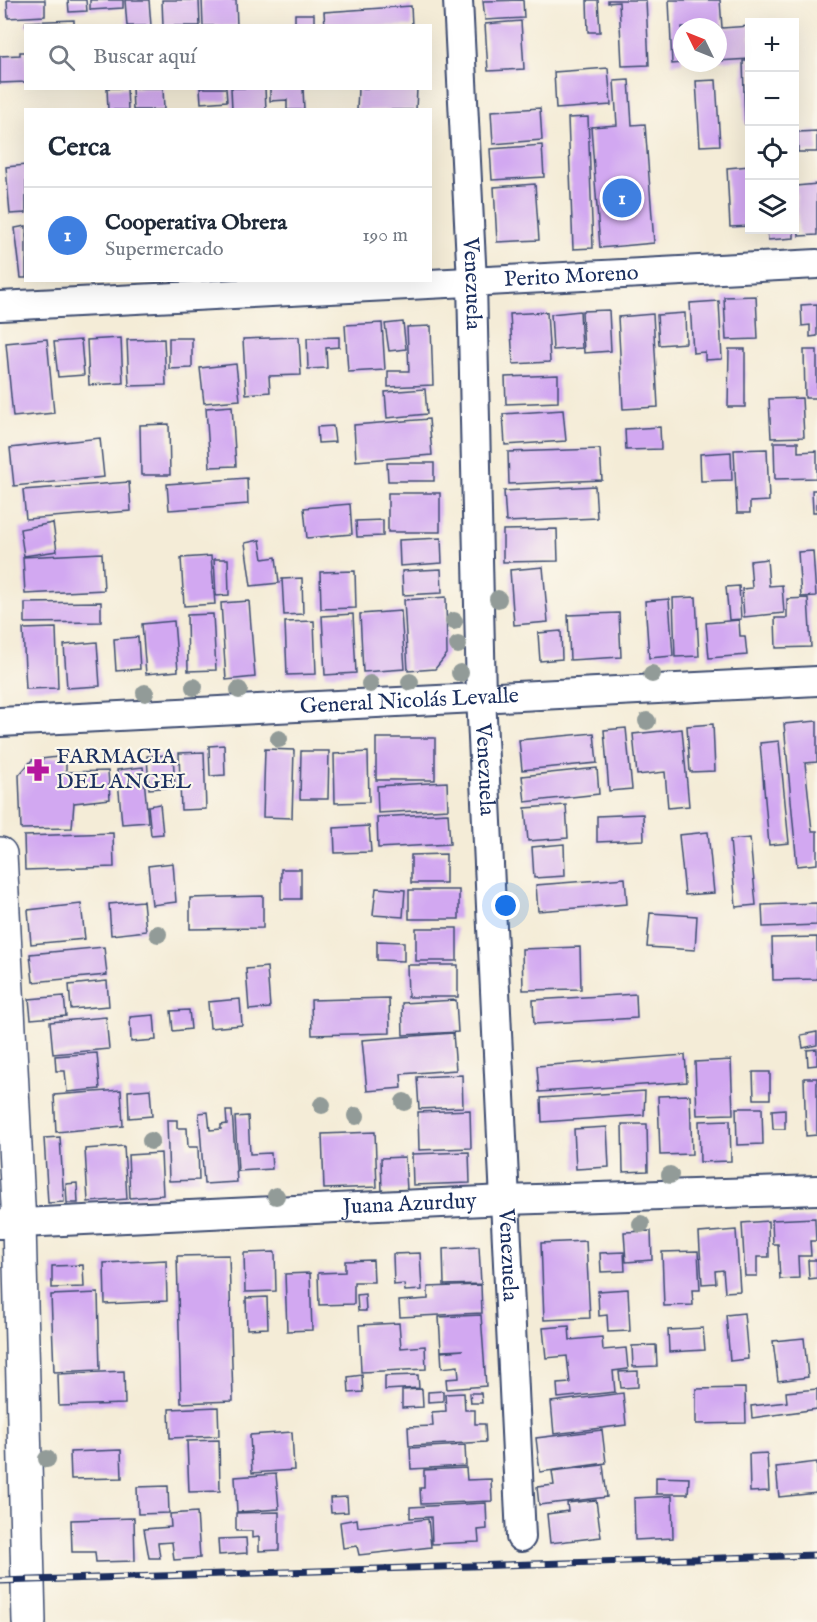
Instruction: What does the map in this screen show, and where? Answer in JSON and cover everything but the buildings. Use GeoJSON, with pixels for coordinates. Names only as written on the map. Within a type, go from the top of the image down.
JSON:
{"type":"FeatureCollection","features":[{"type":"Feature","properties":{"kind":"main road"},"geometry":{"type":"LineString","coordinates":[[0,854],[9,1224],[29,1622]]}},
{"type":"Feature","properties":{"kind":"street","name":"Venezuela"},"geometry":{"type":"LineString","coordinates":[[459,0],[472,282],[481,696],[522,1537]]}},
{"type":"Feature","properties":{"kind":"street","name":"Perito Moreno"},"geometry":{"type":"LineString","coordinates":[[0,306],[817,264]]}},
{"type":"Feature","properties":{"kind":"street","name":"General Nicolás Levalle"},"geometry":{"type":"LineString","coordinates":[[0,722],[481,696],[817,681]]}},
{"type":"Feature","properties":{"kind":"street","name":"Juana Azurduy"},"geometry":{"type":"LineString","coordinates":[[9,1224],[505,1200],[817,1190]]}},
{"type":"Feature","properties":{"kind":"railway"},"geometry":{"type":"LineString","coordinates":[[0,1581],[817,1555]]}},
{"type":"Feature","properties":{"kind":"place","name":"Cooperativa Obrera"},"geometry":{"type":"Point","coordinates":[622,198]}},
{"type":"Feature","properties":{"kind":"place","name":"FARMACIA DEL ANGEL"},"geometry":{"type":"Point","coordinates":[38,770]}}]}
